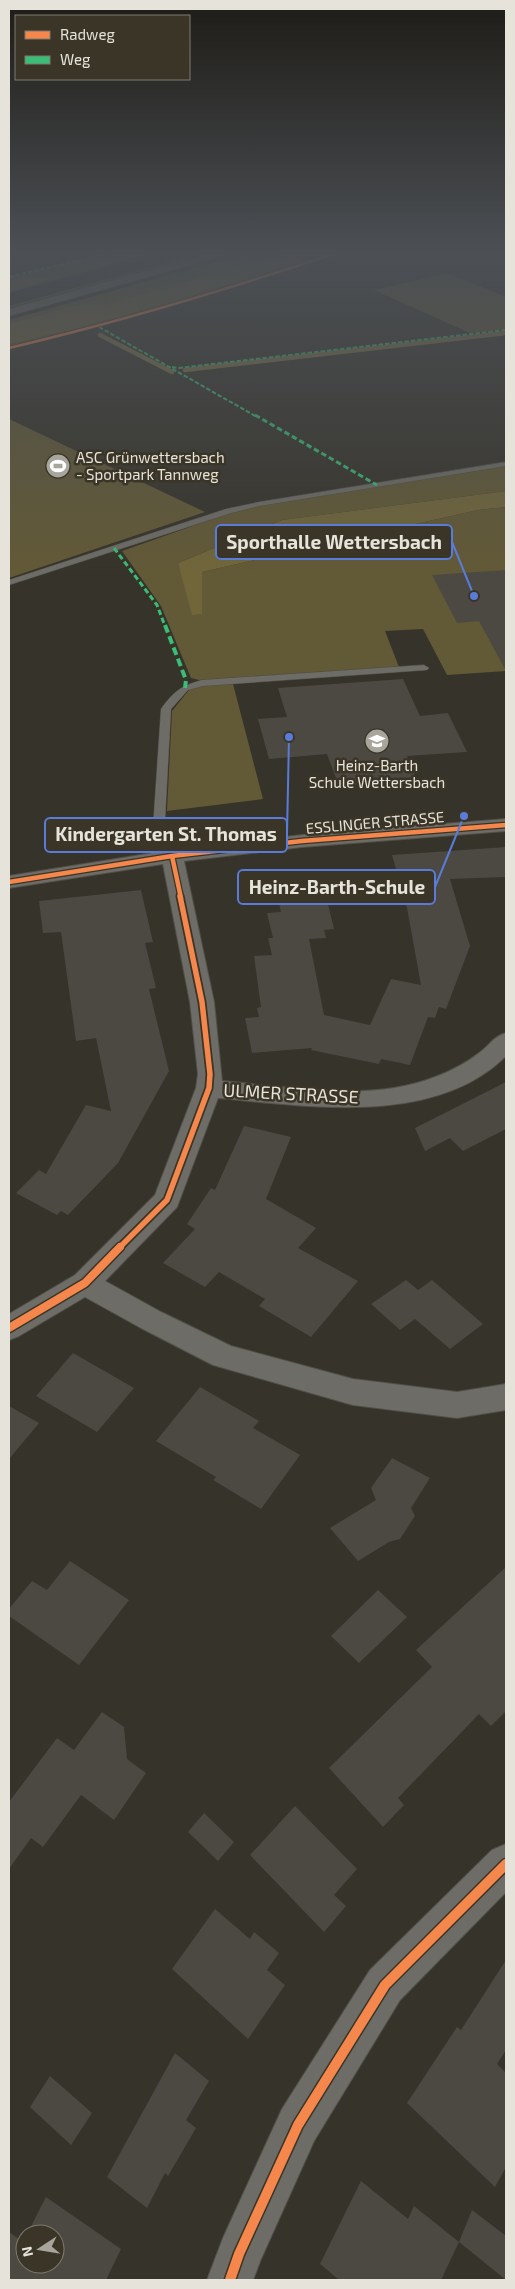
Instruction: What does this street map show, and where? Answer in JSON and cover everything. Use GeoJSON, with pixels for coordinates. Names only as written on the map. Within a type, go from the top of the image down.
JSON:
{"type":"FeatureCollection","features":[{"type":"Feature","properties":{"kind":"street","name":"ESSLINGER STRASSE"},"geometry":{"type":"LineString","coordinates":[[9,882],[165,857],[302,841],[506,825]]}},
{"type":"Feature","properties":{"kind":"street"},"geometry":{"type":"LineString","coordinates":[[9,1328],[85,1282],[167,1200],[209,1088],[210,1074],[202,1002],[165,857]]}},
{"type":"Feature","properties":{"kind":"street","name":"ULMER STRASSE"},"geometry":{"type":"LineString","coordinates":[[209,1088],[348,1099],[397,1095],[435,1087],[463,1075],[497,1054],[506,1041]]}},
{"type":"Feature","properties":{"kind":"street"},"geometry":{"type":"LineString","coordinates":[[85,1282],[151,1320],[224,1356],[352,1392],[457,1405],[506,1398]]}},
{"type":"Feature","properties":{"kind":"street"},"geometry":{"type":"LineString","coordinates":[[230,2280],[239,2254],[298,2125],[385,1985],[506,1864]]}},
{"type":"Feature","properties":{"kind":"lane"},"geometry":{"type":"LineString","coordinates":[[9,583],[229,511],[259,504],[506,464]]}},
{"type":"Feature","properties":{"kind":"lane"},"geometry":{"type":"LineString","coordinates":[[165,857],[166,709],[185,688],[202,683],[236,680],[424,668]]}},
{"type":"Feature","properties":{"kind":"shaded area","name":"ASC Grünwettersbach - Sportpark Tannweg"},"geometry":{"type":"Polygon","coordinates":[[[9,419],[205,512],[9,578],[9,419]]]}},
{"type":"Feature","properties":{"kind":"shaded area"},"geometry":{"type":"Polygon","coordinates":[[[506,465],[506,491],[282,520],[178,563],[202,614],[202,572],[478,510],[506,507],[506,671],[447,675],[423,629],[385,631],[399,667],[199,680],[191,678],[161,606],[122,551],[235,511],[261,504],[506,465]]]}},
{"type":"Feature","properties":{"kind":"shaded area"},"geometry":{"type":"Polygon","coordinates":[[[506,491],[506,507],[478,510],[202,572],[202,614],[192,615],[178,563],[282,520],[506,491]]]}},
{"type":"Feature","properties":{"kind":"shaded area"},"geometry":{"type":"Polygon","coordinates":[[[233,684],[263,799],[167,811],[172,711],[189,690],[200,686],[233,684]]]}},
{"type":"Feature","properties":{"kind":"building"},"geometry":{"type":"Polygon","coordinates":[[[506,570],[506,671],[479,621],[457,623],[432,575],[506,570]]]}},
{"type":"Feature","properties":{"kind":"building"},"geometry":{"type":"Polygon","coordinates":[[[403,679],[420,716],[448,713],[467,752],[407,756],[417,780],[339,786],[327,754],[269,759],[258,719],[287,717],[278,688],[403,679]]]}},
{"type":"Feature","properties":{"kind":"building"},"geometry":{"type":"Polygon","coordinates":[[[506,847],[506,877],[450,879],[470,946],[446,1009],[439,1007],[435,1018],[428,1017],[410,1065],[381,1059],[379,1064],[311,1050],[312,1048],[252,1053],[245,1018],[259,1017],[257,1008],[261,1007],[254,956],[272,955],[268,938],[273,938],[267,913],[281,912],[279,903],[327,900],[334,929],[324,930],[326,938],[309,939],[324,1015],[370,1025],[391,979],[421,985],[407,908],[392,855],[506,847]]]}},
{"type":"Feature","properties":{"kind":"building"},"geometry":{"type":"Polygon","coordinates":[[[141,890],[153,942],[145,943],[156,988],[149,989],[169,1071],[118,1163],[68,1215],[61,1211],[57,1215],[16,1193],[39,1170],[46,1174],[86,1105],[111,1111],[96,1038],[76,1041],[61,932],[43,933],[39,901],[141,890]]]}},
{"type":"Feature","properties":{"kind":"building"},"geometry":{"type":"Polygon","coordinates":[[[506,1082],[506,1129],[463,1151],[450,1138],[425,1151],[415,1128],[506,1082]]]}},
{"type":"Feature","properties":{"kind":"building"},"geometry":{"type":"Polygon","coordinates":[[[244,1126],[291,1137],[266,1199],[316,1228],[298,1248],[358,1281],[311,1337],[259,1306],[265,1299],[219,1272],[205,1287],[163,1263],[195,1229],[187,1224],[211,1188],[215,1190],[244,1126]]]}},
{"type":"Feature","properties":{"kind":"building"},"geometry":{"type":"Polygon","coordinates":[[[406,1280],[418,1290],[432,1280],[483,1324],[450,1349],[415,1319],[400,1330],[371,1304],[406,1280]]]}},
{"type":"Feature","properties":{"kind":"building"},"geometry":{"type":"Polygon","coordinates":[[[73,1353],[134,1388],[97,1432],[36,1396],[73,1353]]]}},
{"type":"Feature","properties":{"kind":"building"},"geometry":{"type":"Polygon","coordinates":[[[200,1387],[259,1421],[253,1428],[300,1455],[261,1509],[213,1480],[216,1477],[156,1441],[200,1387]]]}},
{"type":"Feature","properties":{"kind":"building"},"geometry":{"type":"Polygon","coordinates":[[[9,1406],[39,1423],[9,1459],[9,1406]]]}},
{"type":"Feature","properties":{"kind":"building"},"geometry":{"type":"Polygon","coordinates":[[[392,1458],[430,1478],[411,1508],[415,1516],[400,1539],[389,1542],[358,1561],[330,1528],[376,1500],[371,1488],[392,1458]]]}},
{"type":"Feature","properties":{"kind":"building"},"geometry":{"type":"Polygon","coordinates":[[[70,1561],[129,1600],[79,1665],[9,1616],[9,1609],[32,1581],[47,1590],[70,1561]]]}},
{"type":"Feature","properties":{"kind":"building"},"geometry":{"type":"Polygon","coordinates":[[[506,1567],[506,1711],[491,1726],[479,1714],[398,1798],[404,1805],[383,1827],[329,1768],[432,1667],[416,1650],[506,1567]]]}},
{"type":"Feature","properties":{"kind":"building"},"geometry":{"type":"Polygon","coordinates":[[[378,1590],[407,1617],[359,1663],[331,1636],[378,1590]]]}},
{"type":"Feature","properties":{"kind":"building"},"geometry":{"type":"Polygon","coordinates":[[[102,1712],[124,1727],[127,1759],[146,1773],[114,1820],[81,1795],[43,1847],[31,1838],[9,1869],[9,1802],[57,1738],[74,1750],[102,1712]]]}},
{"type":"Feature","properties":{"kind":"building"},"geometry":{"type":"Polygon","coordinates":[[[295,1806],[357,1869],[334,1895],[346,1906],[324,1932],[250,1855],[295,1806]]]}},
{"type":"Feature","properties":{"kind":"building"},"geometry":{"type":"Polygon","coordinates":[[[204,1813],[234,1842],[218,1861],[188,1832],[204,1813]]]}},
{"type":"Feature","properties":{"kind":"building"},"geometry":{"type":"Polygon","coordinates":[[[215,1909],[250,1939],[254,1932],[279,1953],[267,1970],[285,1985],[248,2039],[172,1969],[215,1909]]]}},
{"type":"Feature","properties":{"kind":"building"},"geometry":{"type":"Polygon","coordinates":[[[506,1960],[506,2050],[497,2064],[506,2073],[506,2167],[495,2187],[407,2103],[457,2027],[461,2030],[506,1960]]]}},
{"type":"Feature","properties":{"kind":"building"},"geometry":{"type":"Polygon","coordinates":[[[175,2053],[209,2081],[186,2120],[196,2128],[168,2176],[165,2173],[147,2208],[107,2177],[175,2053]]]}},
{"type":"Feature","properties":{"kind":"building"},"geometry":{"type":"Polygon","coordinates":[[[50,2076],[92,2113],[71,2145],[30,2107],[50,2076]]]}},
{"type":"Feature","properties":{"kind":"building"},"geometry":{"type":"Polygon","coordinates":[[[361,2181],[408,2219],[414,2206],[459,2242],[441,2280],[339,2280],[320,2264],[361,2181]]]}},
{"type":"Feature","properties":{"kind":"building"},"geometry":{"type":"Polygon","coordinates":[[[46,2197],[121,2249],[106,2280],[9,2280],[9,2232],[15,2236],[15,2274],[65,2274],[65,2224],[32,2224],[46,2197]]]}},
{"type":"Feature","properties":{"kind":"building"},"geometry":{"type":"Polygon","coordinates":[[[472,2210],[506,2236],[506,2280],[459,2242],[472,2210]]]}},
{"type":"Feature","properties":{"kind":"waterway"},"geometry":{"type":"LineString","coordinates":[[150,361],[172,372]]}},
{"type":"Feature","properties":{"kind":"waterway"},"geometry":{"type":"LineString","coordinates":[[185,370],[265,361]]}},
{"type":"Feature","properties":{"kind":"marked path"},"geometry":{"type":"LineString","coordinates":[[159,361],[377,485]]}},
{"type":"Feature","properties":{"kind":"marked path"},"geometry":{"type":"LineString","coordinates":[[172,367],[179,368],[241,361]]}},
{"type":"Feature","properties":{"kind":"marked path"},"geometry":{"type":"LineString","coordinates":[[114,548],[157,605],[186,680],[185,688]]}},
{"type":"Feature","properties":{"kind":"cycle path"},"geometry":{"type":"LineString","coordinates":[[9,882],[172,856],[302,841],[506,825]]}},
{"type":"Feature","properties":{"kind":"cycle path"},"geometry":{"type":"LineString","coordinates":[[9,1328],[85,1283],[167,1200],[209,1088],[210,1074],[202,1002],[172,856]]}},
{"type":"Feature","properties":{"kind":"cycle path"},"geometry":{"type":"LineString","coordinates":[[230,2280],[239,2254],[298,2125],[385,1985],[506,1864]]}},
{"type":"Feature","properties":{"kind":"place","name":"ASC Grünwettersbach - Sportpark Tannweg"},"geometry":{"type":"Point","coordinates":[58,466]}},
{"type":"Feature","properties":{"kind":"place","name":"Sporthalle Wettersbach"},"geometry":{"type":"Point","coordinates":[474,596]}},
{"type":"Feature","properties":{"kind":"place","name":"Kindergarten St. Thomas"},"geometry":{"type":"Point","coordinates":[289,737]}},
{"type":"Feature","properties":{"kind":"place","name":"Heinz-Barth Schule Wettersbach"},"geometry":{"type":"Point","coordinates":[377,741]}},
{"type":"Feature","properties":{"kind":"place","name":"Heinz-Barth-Schule"},"geometry":{"type":"Point","coordinates":[464,816]}}]}
